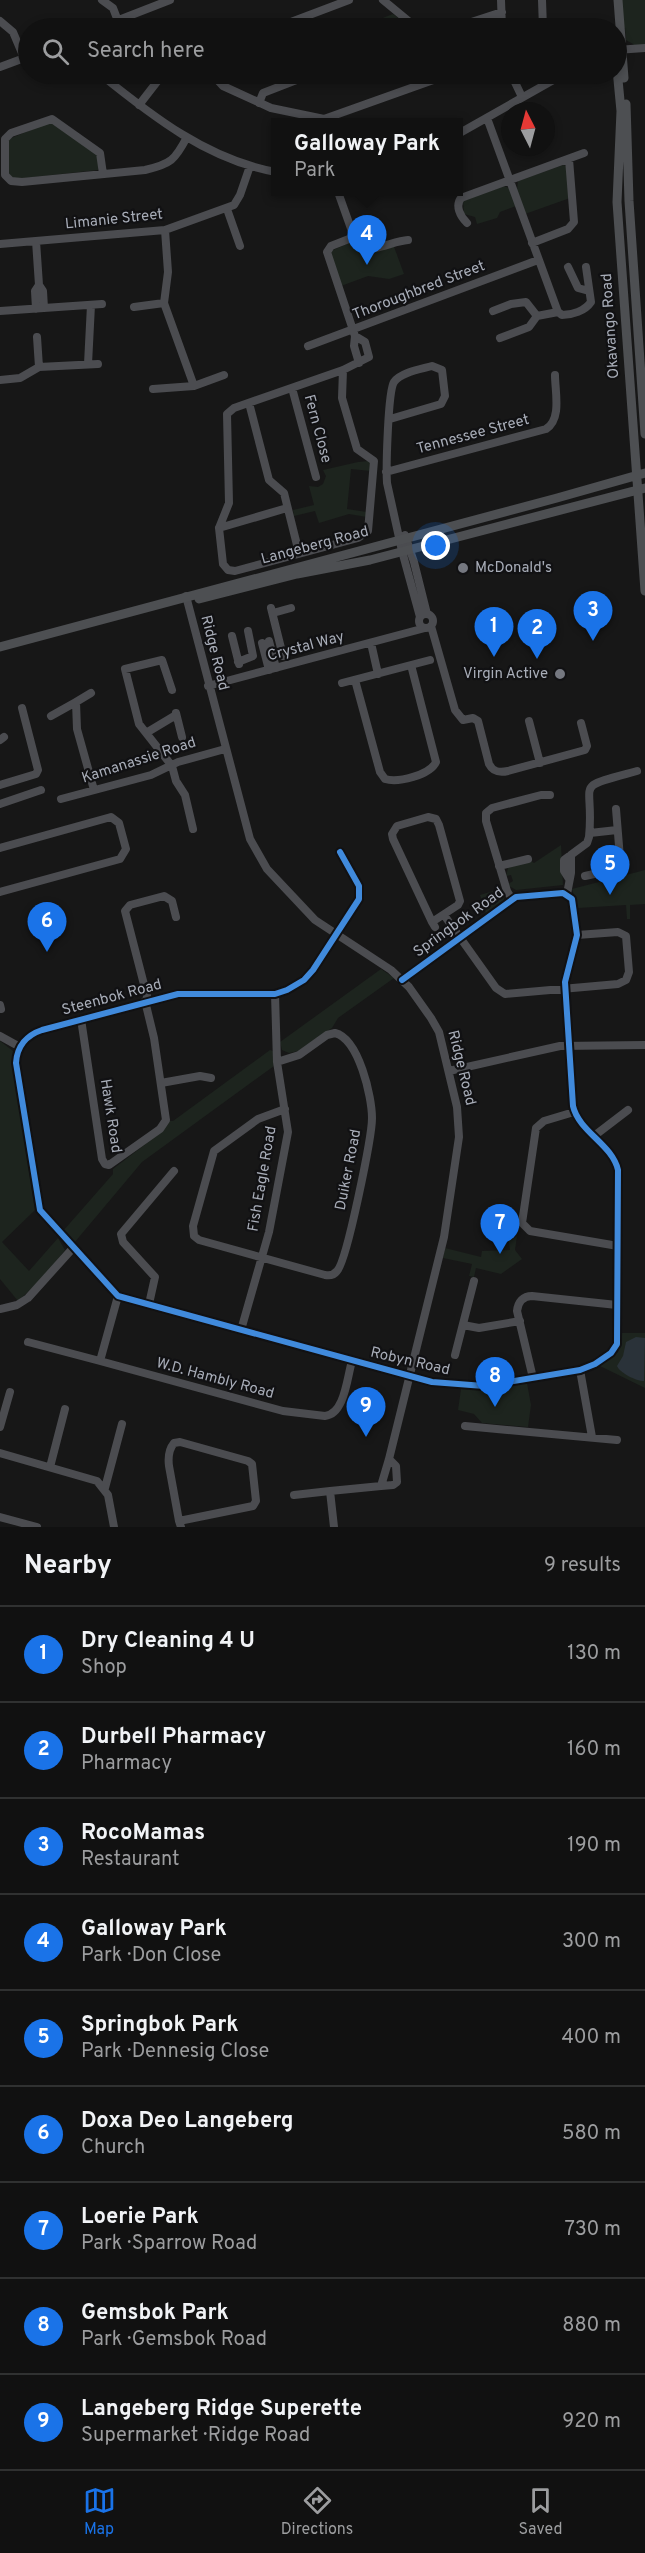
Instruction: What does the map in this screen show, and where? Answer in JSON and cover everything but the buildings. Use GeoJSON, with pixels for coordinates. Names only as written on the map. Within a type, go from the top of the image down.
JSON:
{"type":"FeatureCollection","features":[{"type":"Feature","properties":{"kind":"main road"},"geometry":{"type":"LineString","coordinates":[[613,0],[614,18]]}},
{"type":"Feature","properties":{"kind":"main road","name":"Okavango Road"},"geometry":{"type":"LineString","coordinates":[[618,0],[618,18]]}},
{"type":"Feature","properties":{"kind":"main road","name":"Okavango Road"},"geometry":{"type":"LineString","coordinates":[[620,84],[621,111],[617,202],[641,474],[645,591]]}},
{"type":"Feature","properties":{"kind":"main road","name":"Okavango Road"},"geometry":{"type":"LineString","coordinates":[[623,84],[627,108],[629,201],[645,434]]}},
{"type":"Feature","properties":{"kind":"main road","name":"Langeberg Road"},"geometry":{"type":"LineString","coordinates":[[0,649],[641,474]]}},
{"type":"Feature","properties":{"kind":"main road","name":"Langeberg Road"},"geometry":{"type":"LineString","coordinates":[[187,599],[297,574],[356,564],[641,489]]}},
{"type":"Feature","properties":{"kind":"street"},"geometry":{"type":"LineString","coordinates":[[102,0],[114,8],[117,18]]}},
{"type":"Feature","properties":{"kind":"street"},"geometry":{"type":"LineString","coordinates":[[125,18],[170,0]]}},
{"type":"Feature","properties":{"kind":"street"},"geometry":{"type":"LineString","coordinates":[[301,18],[349,0]]}},
{"type":"Feature","properties":{"kind":"street"},"geometry":{"type":"LineString","coordinates":[[383,0],[405,18]]}},
{"type":"Feature","properties":{"kind":"street"},"geometry":{"type":"LineString","coordinates":[[501,0],[502,18]]}},
{"type":"Feature","properties":{"kind":"street"},"geometry":{"type":"LineString","coordinates":[[542,0],[543,18]]}},
{"type":"Feature","properties":{"kind":"street"},"geometry":{"type":"LineString","coordinates":[[484,18],[502,12]]}},
{"type":"Feature","properties":{"kind":"street"},"geometry":{"type":"LineString","coordinates":[[0,21],[13,32],[18,42]]}},
{"type":"Feature","properties":{"kind":"street"},"geometry":{"type":"LineString","coordinates":[[627,51],[645,48]]}},
{"type":"Feature","properties":{"kind":"street"},"geometry":{"type":"LineString","coordinates":[[0,68],[18,60]]}},
{"type":"Feature","properties":{"kind":"street"},"geometry":{"type":"LineString","coordinates":[[113,84],[187,137],[250,166],[271,171]]}},
{"type":"Feature","properties":{"kind":"street"},"geometry":{"type":"LineString","coordinates":[[139,105],[155,84]]}},
{"type":"Feature","properties":{"kind":"street"},"geometry":{"type":"LineString","coordinates":[[221,84],[276,110],[328,118],[422,84]]}},
{"type":"Feature","properties":{"kind":"street"},"geometry":{"type":"LineString","coordinates":[[259,103],[263,93],[286,84]]}},
{"type":"Feature","properties":{"kind":"street"},"geometry":{"type":"LineString","coordinates":[[516,84],[522,97]]}},
{"type":"Feature","properties":{"kind":"street"},"geometry":{"type":"LineString","coordinates":[[463,132],[546,84]]}},
{"type":"Feature","properties":{"kind":"street"},"geometry":{"type":"LineString","coordinates":[[487,118],[558,312]]}},
{"type":"Feature","properties":{"kind":"street"},"geometry":{"type":"LineString","coordinates":[[103,174],[100,153],[52,119],[10,133],[5,139],[3,172],[11,181],[103,174],[145,170],[167,164],[177,156],[187,137]]}},
{"type":"Feature","properties":{"kind":"street"},"geometry":{"type":"LineString","coordinates":[[467,223],[459,209],[460,200],[584,153]]}},
{"type":"Feature","properties":{"kind":"street"},"geometry":{"type":"LineString","coordinates":[[532,243],[568,229],[574,222],[569,159]]}},
{"type":"Feature","properties":{"kind":"street"},"geometry":{"type":"LineString","coordinates":[[240,246],[227,209],[234,205],[240,195],[250,166]]}},
{"type":"Feature","properties":{"kind":"street"},"geometry":{"type":"LineString","coordinates":[[339,196],[359,245],[368,249],[408,240]]}},
{"type":"Feature","properties":{"kind":"street","name":"Limanie Street"},"geometry":{"type":"LineString","coordinates":[[0,244],[165,230],[227,209]]}},
{"type":"Feature","properties":{"kind":"street"},"geometry":{"type":"LineString","coordinates":[[165,230],[168,272],[164,303],[194,386]]}},
{"type":"Feature","properties":{"kind":"street"},"geometry":{"type":"LineString","coordinates":[[354,237],[331,246],[327,252],[354,333],[354,346],[359,363]]}},
{"type":"Feature","properties":{"kind":"street"},"geometry":{"type":"LineString","coordinates":[[36,241],[39,285],[35,291],[40,309]]}},
{"type":"Feature","properties":{"kind":"street","name":"Thoroughbred Street"},"geometry":{"type":"LineString","coordinates":[[308,346],[354,333],[538,260]]}},
{"type":"Feature","properties":{"kind":"street"},"geometry":{"type":"LineString","coordinates":[[568,267],[578,288],[589,291]]}},
{"type":"Feature","properties":{"kind":"street"},"geometry":{"type":"LineString","coordinates":[[500,338],[529,327],[537,316],[558,312],[566,315],[586,308],[591,303],[586,267]]}},
{"type":"Feature","properties":{"kind":"street"},"geometry":{"type":"LineString","coordinates":[[493,311],[511,304],[526,302],[537,316]]}},
{"type":"Feature","properties":{"kind":"street"},"geometry":{"type":"LineString","coordinates":[[134,307],[164,303]]}},
{"type":"Feature","properties":{"kind":"street"},"geometry":{"type":"LineString","coordinates":[[0,311],[102,304]]}},
{"type":"Feature","properties":{"kind":"street"},"geometry":{"type":"LineString","coordinates":[[87,364],[91,305]]}},
{"type":"Feature","properties":{"kind":"street"},"geometry":{"type":"LineString","coordinates":[[344,370],[342,398],[357,449],[360,454],[374,461],[368,531],[358,538],[231,571],[223,564],[219,528],[229,503],[226,418],[230,410],[344,370],[367,359],[369,355],[365,342],[354,333]]}},
{"type":"Feature","properties":{"kind":"street"},"geometry":{"type":"LineString","coordinates":[[37,337],[39,367]]}},
{"type":"Feature","properties":{"kind":"street"},"geometry":{"type":"LineString","coordinates":[[0,380],[20,378],[39,367],[98,364]]}},
{"type":"Feature","properties":{"kind":"street"},"geometry":{"type":"LineString","coordinates":[[390,419],[441,404],[445,396],[442,370],[432,366],[396,379],[392,388],[386,472],[394,517],[403,538],[425,623],[434,635],[455,710],[463,720],[473,718],[478,721],[491,768],[501,773],[585,750],[586,742],[581,723]]}},
{"type":"Feature","properties":{"kind":"street"},"geometry":{"type":"LineString","coordinates":[[153,389],[194,386],[224,375]]}},
{"type":"Feature","properties":{"kind":"street","name":"Tennessee Street"},"geometry":{"type":"LineString","coordinates":[[386,472],[546,429],[555,417],[555,375]]}},
{"type":"Feature","properties":{"kind":"street","name":"Fern Close"},"geometry":{"type":"LineString","coordinates":[[292,388],[316,477]]}},
{"type":"Feature","properties":{"kind":"street"},"geometry":{"type":"LineString","coordinates":[[249,403],[269,480],[284,493],[299,553]]}},
{"type":"Feature","properties":{"kind":"street"},"geometry":{"type":"LineString","coordinates":[[219,528],[287,508]]}},
{"type":"Feature","properties":{"kind":"street","name":"Ridge Road"},"geometry":{"type":"LineString","coordinates":[[187,599],[225,749],[250,839],[257,855],[292,897],[315,920],[335,936],[402,980],[434,1023],[449,1071],[459,1115],[459,1144],[444,1237],[381,1486]]}},
{"type":"Feature","properties":{"kind":"street"},"geometry":{"type":"LineString","coordinates":[[283,656],[272,610],[291,608]]}},
{"type":"Feature","properties":{"kind":"street","name":"Crystal Way"},"geometry":{"type":"LineString","coordinates":[[208,686],[409,632],[425,623]]}},
{"type":"Feature","properties":{"kind":"street"},"geometry":{"type":"LineString","coordinates":[[232,636],[238,663],[253,656],[253,646],[248,631]]}},
{"type":"Feature","properties":{"kind":"street"},"geometry":{"type":"LineString","coordinates":[[253,646],[278,638]]}},
{"type":"Feature","properties":{"kind":"street"},"geometry":{"type":"LineString","coordinates":[[266,642],[272,669]]}},
{"type":"Feature","properties":{"kind":"street"},"geometry":{"type":"LineString","coordinates":[[371,643],[378,674]]}},
{"type":"Feature","properties":{"kind":"street"},"geometry":{"type":"LineString","coordinates":[[172,690],[162,660],[125,669],[136,714],[146,733],[171,766],[176,781],[185,795],[193,829]]}},
{"type":"Feature","properties":{"kind":"street"},"geometry":{"type":"LineString","coordinates":[[342,683],[430,660]]}},
{"type":"Feature","properties":{"kind":"street"},"geometry":{"type":"LineString","coordinates":[[355,680],[380,772],[385,779],[395,780],[430,771],[436,762],[411,664]]}},
{"type":"Feature","properties":{"kind":"street"},"geometry":{"type":"LineString","coordinates":[[51,716],[91,693]]}},
{"type":"Feature","properties":{"kind":"street"},"geometry":{"type":"LineString","coordinates":[[76,702],[77,729],[94,790]]}},
{"type":"Feature","properties":{"kind":"street"},"geometry":{"type":"LineString","coordinates":[[0,784],[36,774],[38,770],[22,708]]}},
{"type":"Feature","properties":{"kind":"street"},"geometry":{"type":"LineString","coordinates":[[146,733],[176,713],[182,737]]}},
{"type":"Feature","properties":{"kind":"street"},"geometry":{"type":"LineString","coordinates":[[529,721],[540,763]]}},
{"type":"Feature","properties":{"kind":"street","name":"Kamanassie Road"},"geometry":{"type":"LineString","coordinates":[[61,799],[151,775],[190,758],[225,749]]}},
{"type":"Feature","properties":{"kind":"street"},"geometry":{"type":"LineString","coordinates":[[618,1246],[530,1231],[522,1223],[536,1128],[544,1121],[574,1112],[565,989],[577,935],[573,901],[568,895],[571,855],[586,843],[590,833],[588,795],[590,787],[597,782],[637,771]]}},
{"type":"Feature","properties":{"kind":"street"},"geometry":{"type":"LineString","coordinates":[[0,804],[41,790]]}},
{"type":"Feature","properties":{"kind":"street"},"geometry":{"type":"LineString","coordinates":[[512,899],[507,891],[486,821],[487,812],[492,808],[541,795],[550,795]]}},
{"type":"Feature","properties":{"kind":"street"},"geometry":{"type":"LineString","coordinates":[[585,876],[612,870],[619,866],[615,809]]}},
{"type":"Feature","properties":{"kind":"street"},"geometry":{"type":"LineString","coordinates":[[0,848],[111,817],[119,823],[126,849],[120,859],[0,892]]}},
{"type":"Feature","properties":{"kind":"street"},"geometry":{"type":"LineString","coordinates":[[428,817],[438,822],[460,897],[459,904],[444,915],[434,925],[392,837],[392,831],[397,826],[428,817]]}},
{"type":"Feature","properties":{"kind":"street"},"geometry":{"type":"LineString","coordinates":[[590,833],[617,830]]}},
{"type":"Feature","properties":{"kind":"street","name":"Steenbok Road"},"geometry":{"type":"LineString","coordinates":[[20,1047],[37,1032],[181,993],[275,994],[292,988],[304,980],[360,895],[358,886],[340,852]]}},
{"type":"Feature","properties":{"kind":"street"},"geometry":{"type":"LineString","coordinates":[[499,866],[528,859]]}},
{"type":"Feature","properties":{"kind":"street","name":"Springbok Road"},"geometry":{"type":"LineString","coordinates":[[402,980],[512,899],[522,895],[568,895]]}},
{"type":"Feature","properties":{"kind":"street","name":"Hawk Road"},"geometry":{"type":"LineString","coordinates":[[81,1019],[105,1164],[113,1163],[163,1126],[166,1116],[154,1038],[125,911],[130,905],[164,896],[172,902],[176,917]]}},
{"type":"Feature","properties":{"kind":"street"},"geometry":{"type":"LineString","coordinates":[[444,915],[496,988],[503,993],[621,983],[629,975],[628,940],[624,934],[618,932],[577,935]]}},
{"type":"Feature","properties":{"kind":"street","name":"Fish Eagle Road"},"geometry":{"type":"LineString","coordinates":[[242,1330],[262,1258],[288,1132],[277,1062],[275,994]]}},
{"type":"Feature","properties":{"kind":"street","name":"Duiker Road"},"geometry":{"type":"LineString","coordinates":[[262,1258],[325,1275],[331,1275],[338,1270],[353,1221],[372,1122],[360,1061],[340,1034],[329,1034],[299,1055],[277,1062]]}},
{"type":"Feature","properties":{"kind":"street"},"geometry":{"type":"LineString","coordinates":[[0,1036],[20,1047],[16,1063],[38,1206],[118,1296],[100,1361],[28,1342]]}},
{"type":"Feature","properties":{"kind":"street"},"geometry":{"type":"LineString","coordinates":[[449,1071],[568,1045],[645,1045]]}},
{"type":"Feature","properties":{"kind":"street"},"geometry":{"type":"LineString","coordinates":[[161,1083],[200,1077],[211,1078]]}},
{"type":"Feature","properties":{"kind":"street"},"geometry":{"type":"LineString","coordinates":[[262,1258],[199,1240],[194,1236],[193,1226],[214,1151],[258,1119],[285,1109]]}},
{"type":"Feature","properties":{"kind":"street"},"geometry":{"type":"LineString","coordinates":[[594,1136],[628,1110]]}},
{"type":"Feature","properties":{"kind":"street","name":"Robyn Road"},"geometry":{"type":"LineString","coordinates":[[118,1296],[432,1382],[476,1386],[580,1370],[595,1364],[616,1347],[618,1166],[574,1112]]}},
{"type":"Feature","properties":{"kind":"street"},"geometry":{"type":"LineString","coordinates":[[149,1304],[155,1277],[123,1242],[121,1234],[174,1171]]}},
{"type":"Feature","properties":{"kind":"street"},"geometry":{"type":"LineString","coordinates":[[0,1309],[17,1305],[28,1298],[73,1248]]}},
{"type":"Feature","properties":{"kind":"street"},"geometry":{"type":"LineString","coordinates":[[455,1355],[474,1281]]}},
{"type":"Feature","properties":{"kind":"street"},"geometry":{"type":"LineString","coordinates":[[533,1378],[520,1321],[518,1306],[520,1301],[529,1296],[617,1305]]}},
{"type":"Feature","properties":{"kind":"street"},"geometry":{"type":"LineString","coordinates":[[463,1325],[479,1328],[520,1321]]}},
{"type":"Feature","properties":{"kind":"street","name":"W.D. Hambly Road"},"geometry":{"type":"LineString","coordinates":[[100,1361],[283,1411],[325,1416],[338,1410],[351,1360]]}},
{"type":"Feature","properties":{"kind":"street"},"geometry":{"type":"LineString","coordinates":[[580,1370],[592,1437]]}},
{"type":"Feature","properties":{"kind":"street"},"geometry":{"type":"LineString","coordinates":[[0,1427],[10,1392]]}},
{"type":"Feature","properties":{"kind":"street"},"geometry":{"type":"LineString","coordinates":[[50,1467],[65,1409]]}},
{"type":"Feature","properties":{"kind":"street"},"geometry":{"type":"LineString","coordinates":[[114,1527],[105,1488],[122,1424]]}},
{"type":"Feature","properties":{"kind":"street"},"geometry":{"type":"LineString","coordinates":[[465,1426],[617,1440]]}},
{"type":"Feature","properties":{"kind":"street"},"geometry":{"type":"LineString","coordinates":[[174,1443],[191,1445],[252,1464],[256,1501],[254,1506],[180,1524],[168,1460],[174,1443]]}},
{"type":"Feature","properties":{"kind":"street"},"geometry":{"type":"LineString","coordinates":[[0,1453],[93,1479],[105,1488]]}},
{"type":"Feature","properties":{"kind":"street"},"geometry":{"type":"LineString","coordinates":[[294,1494],[393,1485],[397,1482],[396,1466],[389,1460]]}},
{"type":"Feature","properties":{"kind":"street"},"geometry":{"type":"LineString","coordinates":[[330,1491],[334,1527]]}},
{"type":"Feature","properties":{"kind":"street"},"geometry":{"type":"LineString","coordinates":[[0,1517],[37,1527]]}},
{"type":"Feature","properties":{"kind":"shaded area"},"geometry":{"type":"Polygon","coordinates":[[[620,0],[645,0],[645,46],[634,46],[627,41],[627,18],[622,18],[620,0]]]}},
{"type":"Feature","properties":{"kind":"shaded area"},"geometry":{"type":"Polygon","coordinates":[[[393,14],[398,18],[383,18],[393,14]]]}},
{"type":"Feature","properties":{"kind":"shaded area"},"geometry":{"type":"Polygon","coordinates":[[[50,122],[96,153],[99,159],[98,170],[15,179],[8,176],[9,139],[50,122]]]}},
{"type":"Feature","properties":{"kind":"shaded area"},"geometry":{"type":"Polygon","coordinates":[[[563,165],[566,166],[570,198],[525,214],[517,190],[518,181],[563,165]]]}},
{"type":"Feature","properties":{"kind":"shaded area"},"geometry":{"type":"Polygon","coordinates":[[[504,186],[509,188],[516,206],[500,212],[497,218],[477,224],[475,217],[464,214],[463,201],[504,186]]]}},
{"type":"Feature","properties":{"kind":"shaded area"},"geometry":{"type":"Polygon","coordinates":[[[349,243],[364,251],[393,244],[404,274],[389,279],[368,276],[341,286],[330,256],[331,251],[349,243]]]}},
{"type":"Feature","properties":{"kind":"shaded area"},"geometry":{"type":"Polygon","coordinates":[[[369,461],[372,464],[371,471],[351,469],[347,509],[367,512],[367,517],[349,514],[319,523],[315,511],[294,516],[293,510],[314,505],[309,486],[318,487],[323,484],[326,476],[323,470],[369,461]]]}},
{"type":"Feature","properties":{"kind":"shaded area"},"geometry":{"type":"Polygon","coordinates":[[[561,845],[563,885],[516,890],[509,886],[508,884],[513,881],[511,875],[506,876],[508,868],[531,861],[534,863],[561,845]]]}},
{"type":"Feature","properties":{"kind":"shaded area"},"geometry":{"type":"Polygon","coordinates":[[[645,870],[645,904],[630,905],[630,919],[627,919],[626,905],[578,908],[572,889],[645,870]]]}},
{"type":"Feature","properties":{"kind":"shaded area"},"geometry":{"type":"Polygon","coordinates":[[[503,888],[505,895],[503,902],[486,914],[480,895],[503,888]]]}},
{"type":"Feature","properties":{"kind":"shaded area"},"geometry":{"type":"Polygon","coordinates":[[[381,969],[394,978],[338,1018],[332,1028],[298,1051],[289,1053],[282,1050],[280,1042],[381,969]]]}},
{"type":"Feature","properties":{"kind":"shaded area"},"geometry":{"type":"Polygon","coordinates":[[[0,1041],[13,1051],[12,1062],[35,1210],[2,1242],[29,1271],[58,1238],[65,1250],[45,1276],[18,1301],[0,1279],[0,1041]]]}},
{"type":"Feature","properties":{"kind":"shaded area"},"geometry":{"type":"Polygon","coordinates":[[[270,1050],[273,1051],[274,1066],[142,1162],[74,1243],[63,1231],[113,1174],[113,1169],[160,1133],[169,1121],[173,1121],[270,1050]]]}},
{"type":"Feature","properties":{"kind":"shaded area"},"geometry":{"type":"Polygon","coordinates":[[[517,1236],[515,1250],[522,1259],[501,1274],[476,1268],[474,1277],[469,1276],[472,1264],[443,1258],[445,1248],[481,1257],[482,1251],[510,1250],[509,1241],[517,1236]]]}},
{"type":"Feature","properties":{"kind":"shaded area"},"geometry":{"type":"Polygon","coordinates":[[[621,1333],[645,1333],[645,1388],[600,1366],[618,1352],[621,1333]]]}},
{"type":"Feature","properties":{"kind":"shaded area"},"geometry":{"type":"Polygon","coordinates":[[[636,1337],[645,1338],[644,1381],[629,1376],[617,1366],[623,1356],[626,1342],[636,1337]]]}},
{"type":"Feature","properties":{"kind":"shaded area"},"geometry":{"type":"Polygon","coordinates":[[[527,1383],[531,1405],[528,1427],[482,1423],[474,1414],[458,1410],[461,1389],[487,1390],[527,1383]]]}},
{"type":"Feature","properties":{"kind":"cycle path"},"geometry":{"type":"LineString","coordinates":[[340,852],[359,886],[359,899],[313,970],[304,980],[275,994],[178,994],[42,1030],[24,1042],[18,1051],[16,1063],[40,1210],[118,1296],[432,1382],[484,1386],[580,1370],[595,1364],[611,1353],[617,1344],[618,1170],[615,1161],[582,1123],[573,1106],[565,982],[577,935],[572,899],[563,893],[516,897],[402,980]]}},
{"type":"Feature","properties":{"kind":"place","name":"Galloway Park"},"geometry":{"type":"Point","coordinates":[367,265]}},
{"type":"Feature","properties":{"kind":"place","name":"McDonald's"},"geometry":{"type":"Point","coordinates":[463,568]}},
{"type":"Feature","properties":{"kind":"place","name":"RocoMamas"},"geometry":{"type":"Point","coordinates":[593,641]}},
{"type":"Feature","properties":{"kind":"place","name":"Dry Cleaning 4 U"},"geometry":{"type":"Point","coordinates":[494,657]}},
{"type":"Feature","properties":{"kind":"place","name":"Durbell Pharmacy"},"geometry":{"type":"Point","coordinates":[537,659]}},
{"type":"Feature","properties":{"kind":"place","name":"Virgin Active"},"geometry":{"type":"Point","coordinates":[560,674]}},
{"type":"Feature","properties":{"kind":"place","name":"Springbok Park"},"geometry":{"type":"Point","coordinates":[610,895]}},
{"type":"Feature","properties":{"kind":"place","name":"Doxa Deo Langeberg"},"geometry":{"type":"Point","coordinates":[47,952]}},
{"type":"Feature","properties":{"kind":"place","name":"Loerie Park"},"geometry":{"type":"Point","coordinates":[500,1254]}},
{"type":"Feature","properties":{"kind":"place","name":"Gemsbok Park"},"geometry":{"type":"Point","coordinates":[495,1407]}},
{"type":"Feature","properties":{"kind":"place","name":"Langeberg Ridge Superette"},"geometry":{"type":"Point","coordinates":[366,1437]}}]}
